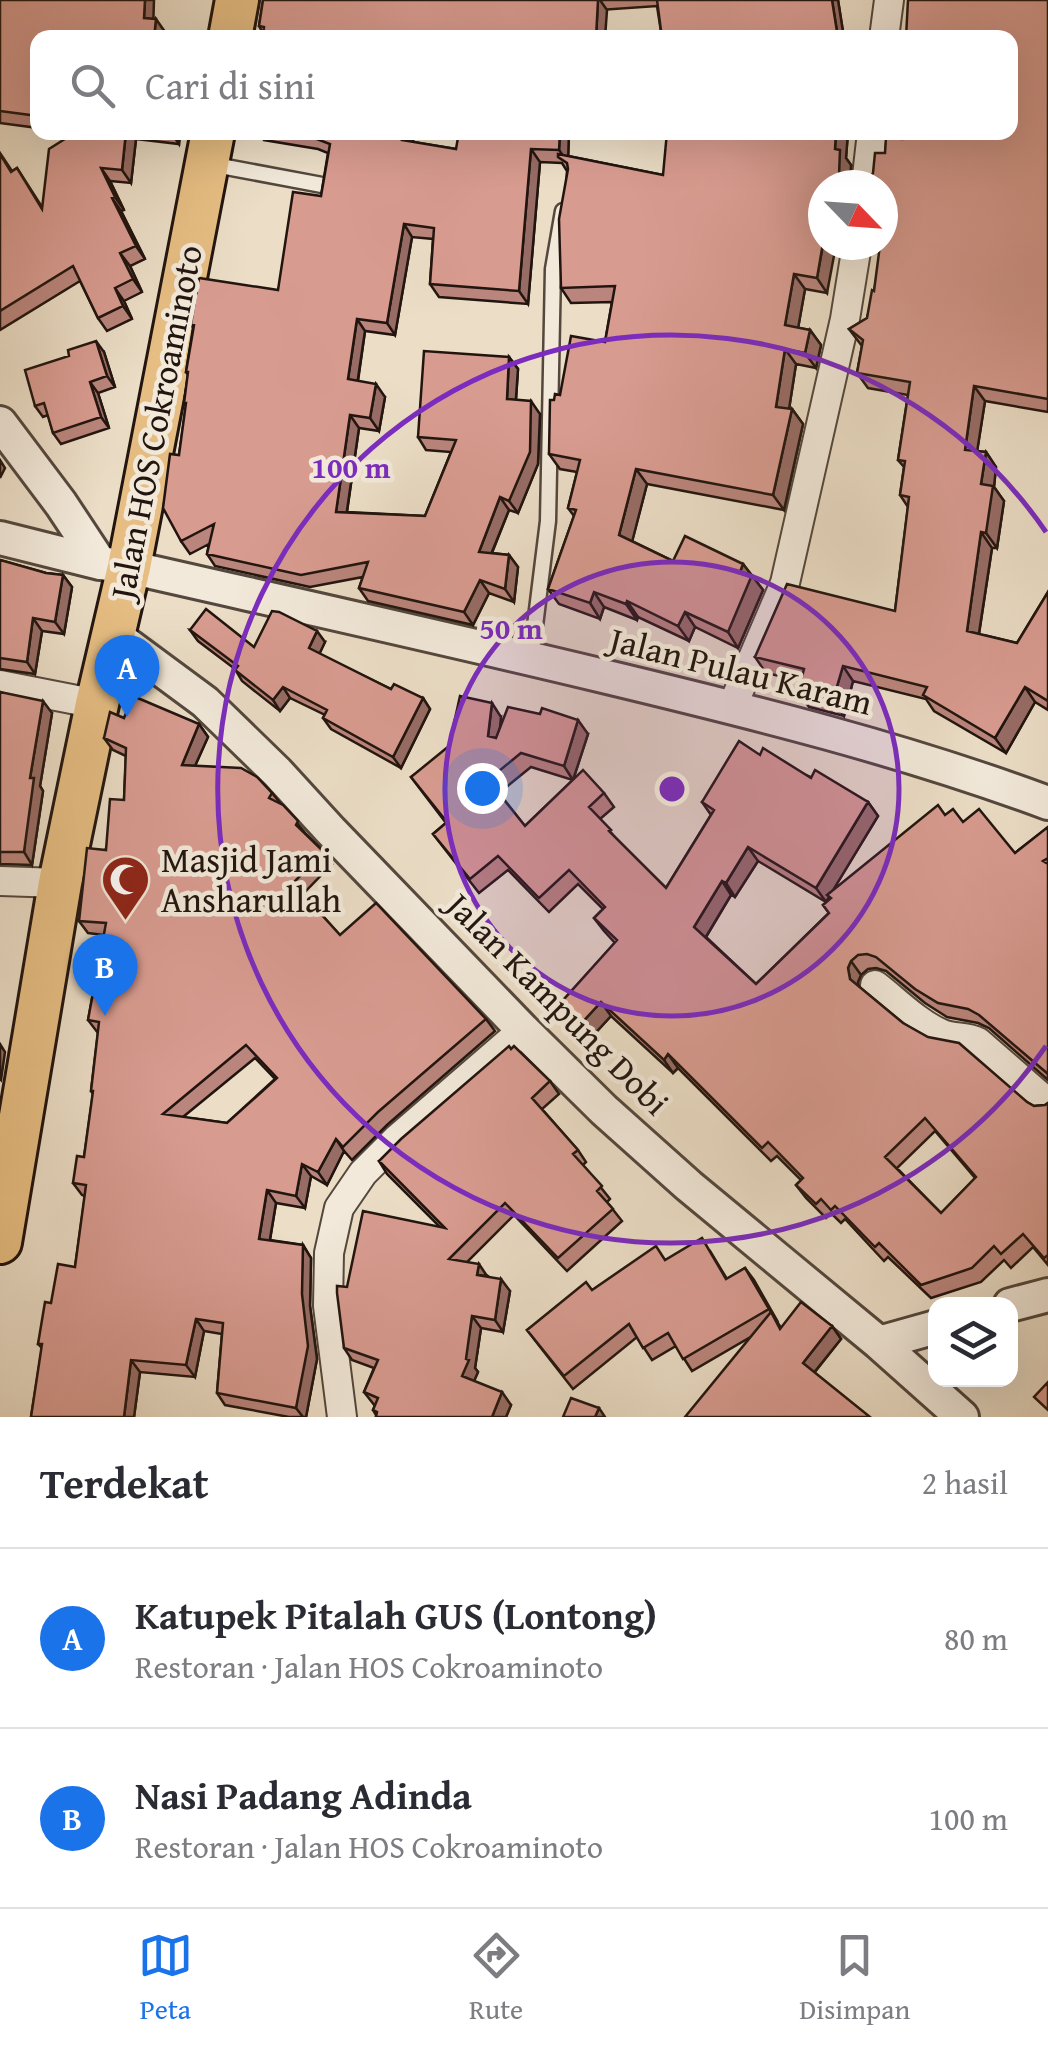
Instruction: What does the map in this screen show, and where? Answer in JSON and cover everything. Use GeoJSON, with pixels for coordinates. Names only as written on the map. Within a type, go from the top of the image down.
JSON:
{"type":"FeatureCollection","features":[{"type":"Feature","properties":{"kind":"main road"},"geometry":{"type":"LineString","coordinates":[[231,30],[237,0]]}},
{"type":"Feature","properties":{"kind":"main road","name":"Jalan HOS Cokroaminoto"},"geometry":{"type":"LineString","coordinates":[[0,1242],[60,883],[112,634],[115,565],[210,148]]}},
{"type":"Feature","properties":{"kind":"street"},"geometry":{"type":"LineString","coordinates":[[885,30],[889,0]]}},
{"type":"Feature","properties":{"kind":"street"},"geometry":{"type":"LineString","coordinates":[[868,170],[871,140]]}},
{"type":"Feature","properties":{"kind":"street"},"geometry":{"type":"LineString","coordinates":[[732,707],[785,582],[846,320],[855,260]]}},
{"type":"Feature","properties":{"kind":"street"},"geometry":{"type":"LineString","coordinates":[[0,423],[61,504],[115,565]]}},
{"type":"Feature","properties":{"kind":"street","name":"Jalan Pulau Karam"},"geometry":{"type":"LineString","coordinates":[[0,538],[732,707],[903,754],[1048,803]]}},
{"type":"Feature","properties":{"kind":"street","name":"Jalan Kampung Dobi"},"geometry":{"type":"LineString","coordinates":[[112,634],[204,702],[277,772],[604,1110],[962,1417]]}},
{"type":"Feature","properties":{"kind":"street"},"geometry":{"type":"LineString","coordinates":[[0,686],[96,704]]}},
{"type":"Feature","properties":{"kind":"street"},"geometry":{"type":"LineString","coordinates":[[0,881],[60,883]]}},
{"type":"Feature","properties":{"kind":"street"},"geometry":{"type":"LineString","coordinates":[[875,984],[934,1031],[951,1038],[973,1039],[1048,1103]]}},
{"type":"Feature","properties":{"kind":"street"},"geometry":{"type":"LineString","coordinates":[[342,1417],[328,1306],[329,1254],[339,1208],[364,1172],[398,1138],[523,1030]]}},
{"type":"Feature","properties":{"kind":"street"},"geometry":{"type":"LineString","coordinates":[[1018,1303],[1048,1295]]}},
{"type":"Feature","properties":{"kind":"street"},"geometry":{"type":"LineString","coordinates":[[879,1343],[928,1328]]}},
{"type":"Feature","properties":{"kind":"lane"},"geometry":{"type":"LineString","coordinates":[[210,148],[322,185]]}},
{"type":"Feature","properties":{"kind":"lane"},"geometry":{"type":"LineString","coordinates":[[531,659],[548,521],[553,269],[565,198]]}},
{"type":"Feature","properties":{"kind":"building"},"geometry":{"type":"Polygon","coordinates":[[[0,0],[145,0],[144,18],[156,19],[155,30],[30,30],[30,115],[0,111],[0,0]]]}},
{"type":"Feature","properties":{"kind":"building"},"geometry":{"type":"Polygon","coordinates":[[[263,0],[598,0],[596,30],[264,30],[259,26],[263,0]]]}},
{"type":"Feature","properties":{"kind":"building"},"geometry":{"type":"Polygon","coordinates":[[[657,0],[832,0],[837,30],[661,30],[657,0]]]}},
{"type":"Feature","properties":{"kind":"building"},"geometry":{"type":"Polygon","coordinates":[[[908,0],[1048,0],[1048,399],[974,386],[965,450],[986,452],[981,484],[993,486],[986,533],[981,532],[967,631],[1017,643],[1048,592],[1048,701],[1025,687],[995,738],[923,695],[927,687],[843,666],[833,700],[798,692],[804,669],[755,657],[787,584],[895,611],[909,497],[900,495],[905,461],[898,460],[910,382],[857,373],[863,340],[849,329],[867,318],[878,260],[898,260],[898,170],[873,170],[875,153],[885,153],[886,140],[1018,140],[1018,30],[906,30],[908,0]]]}},
{"type":"Feature","properties":{"kind":"building"},"geometry":{"type":"Polygon","coordinates":[[[63,140],[125,140],[122,170],[101,168],[136,246],[120,253],[133,279],[115,288],[123,306],[98,318],[73,266],[0,311],[0,154],[11,172],[17,168],[42,209],[49,149],[63,140]]]}},
{"type":"Feature","properties":{"kind":"building"},"geometry":{"type":"Polygon","coordinates":[[[320,140],[402,140],[456,149],[458,140],[560,140],[559,150],[531,149],[519,291],[430,284],[434,228],[404,224],[387,323],[357,319],[348,379],[376,384],[370,418],[350,415],[336,512],[425,516],[456,440],[418,437],[424,351],[509,357],[507,399],[531,401],[530,452],[509,501],[500,497],[479,552],[509,555],[505,589],[480,580],[464,612],[359,588],[368,562],[301,575],[207,554],[214,524],[181,541],[163,508],[170,454],[179,455],[199,278],[278,290],[293,192],[321,196],[330,144],[320,140]]]}},
{"type":"Feature","properties":{"kind":"building"},"geometry":{"type":"Polygon","coordinates":[[[666,140],[836,140],[835,149],[840,150],[839,170],[808,170],[808,260],[820,260],[817,278],[794,274],[785,325],[810,330],[805,353],[785,349],[776,407],[792,409],[773,495],[636,469],[619,535],[673,561],[685,536],[743,564],[740,572],[752,575],[728,632],[685,612],[678,626],[627,601],[626,604],[594,592],[590,603],[548,589],[576,510],[568,508],[580,460],[549,454],[550,400],[554,400],[555,394],[560,395],[571,336],[605,342],[615,286],[561,288],[559,219],[568,169],[558,154],[663,175],[666,140]]]}},
{"type":"Feature","properties":{"kind":"building"},"geometry":{"type":"Polygon","coordinates":[[[96,341],[107,376],[90,382],[101,417],[53,433],[44,403],[35,406],[25,370],[69,356],[68,350],[96,341]]]}},
{"type":"Feature","properties":{"kind":"building"},"geometry":{"type":"Polygon","coordinates":[[[0,560],[63,575],[55,622],[33,618],[27,662],[0,658],[0,560]]]}},
{"type":"Feature","properties":{"kind":"building"},"geometry":{"type":"Polygon","coordinates":[[[206,609],[254,647],[272,611],[279,612],[317,631],[309,648],[391,689],[394,684],[423,698],[393,757],[323,718],[327,710],[283,687],[273,700],[235,670],[238,666],[190,630],[206,609]]]}},
{"type":"Feature","properties":{"kind":"building"},"geometry":{"type":"Polygon","coordinates":[[[0,692],[43,701],[30,778],[34,778],[24,852],[0,852],[0,692]]]}},
{"type":"Feature","properties":{"kind":"building"},"geometry":{"type":"Polygon","coordinates":[[[133,696],[199,724],[182,765],[241,768],[257,777],[272,793],[269,798],[283,805],[298,821],[296,825],[324,852],[293,883],[340,935],[376,903],[486,1019],[343,1147],[336,1139],[318,1172],[302,1164],[296,1196],[267,1190],[259,1239],[303,1245],[302,1294],[308,1346],[296,1408],[217,1393],[223,1323],[196,1319],[186,1365],[131,1360],[124,1417],[31,1417],[45,1302],[51,1303],[58,1264],[75,1267],[86,1185],[73,1183],[77,1156],[84,1157],[93,1091],[99,1022],[88,1020],[106,923],[79,921],[87,848],[106,850],[110,799],[124,800],[126,748],[104,738],[110,712],[124,718],[133,696]],[[246,1045],[163,1114],[227,1123],[277,1078],[246,1045]]]}},
{"type":"Feature","properties":{"kind":"building"},"geometry":{"type":"Polygon","coordinates":[[[460,696],[492,703],[488,736],[496,738],[508,707],[540,714],[542,708],[578,720],[564,766],[521,753],[488,780],[525,826],[583,770],[604,793],[589,807],[666,888],[714,810],[702,802],[739,741],[760,755],[763,748],[811,778],[815,770],[868,802],[816,888],[748,847],[726,883],[722,881],[694,927],[756,984],[829,913],[823,905],[831,898],[827,895],[938,805],[945,815],[953,809],[963,822],[979,809],[1015,853],[1048,827],[1048,858],[1043,861],[1048,864],[1048,1074],[979,1015],[938,1003],[876,957],[858,955],[848,968],[850,979],[903,1023],[928,1037],[959,1043],[1027,1102],[1034,1106],[1048,1103],[1048,1255],[1044,1258],[1023,1234],[1001,1254],[994,1246],[972,1268],[921,1285],[879,1243],[875,1247],[835,1206],[831,1210],[821,1199],[816,1204],[796,1185],[803,1178],[768,1142],[762,1148],[668,1054],[664,1060],[601,1002],[578,1027],[557,1007],[617,940],[594,918],[605,907],[569,870],[539,898],[498,856],[470,879],[433,834],[447,822],[411,777],[449,746],[460,696]],[[925,1118],[885,1157],[941,1213],[976,1177],[925,1118]]]}},
{"type":"Feature","properties":{"kind":"building"},"geometry":{"type":"Polygon","coordinates":[[[509,1046],[514,1046],[550,1081],[532,1098],[578,1150],[573,1154],[602,1186],[597,1191],[613,1209],[558,1258],[505,1203],[449,1259],[479,1264],[477,1275],[501,1279],[495,1320],[472,1316],[466,1359],[469,1360],[462,1376],[502,1392],[492,1417],[376,1417],[373,1410],[378,1398],[364,1392],[378,1360],[344,1348],[337,1293],[337,1286],[347,1287],[363,1211],[445,1228],[379,1161],[509,1046]]]}},
{"type":"Feature","properties":{"kind":"building"},"geometry":{"type":"Polygon","coordinates":[[[702,1238],[726,1279],[745,1268],[769,1309],[683,1359],[668,1333],[643,1348],[629,1324],[564,1376],[527,1330],[586,1282],[592,1290],[656,1246],[665,1260],[702,1238]]]}},
{"type":"Feature","properties":{"kind":"building"},"geometry":{"type":"Polygon","coordinates":[[[801,1302],[832,1326],[803,1363],[870,1417],[685,1417],[771,1312],[780,1329],[801,1302]]]}},
{"type":"Feature","properties":{"kind":"building"},"geometry":{"type":"Polygon","coordinates":[[[1048,1382],[1048,1410],[1034,1397],[1048,1382]]]}},
{"type":"Feature","properties":{"kind":"building"},"geometry":{"type":"Polygon","coordinates":[[[571,1398],[599,1408],[595,1417],[563,1417],[571,1398]]]}},
{"type":"Feature","properties":{"kind":"place","name":"Katupek Pitalah GUS (Lontong)"},"geometry":{"type":"Point","coordinates":[127,717]}},
{"type":"Feature","properties":{"kind":"place","name":"Masjid Jami Ansharullah"},"geometry":{"type":"Point","coordinates":[126,922]}},
{"type":"Feature","properties":{"kind":"place","name":"Nasi Padang Adinda"},"geometry":{"type":"Point","coordinates":[105,1016]}}]}
